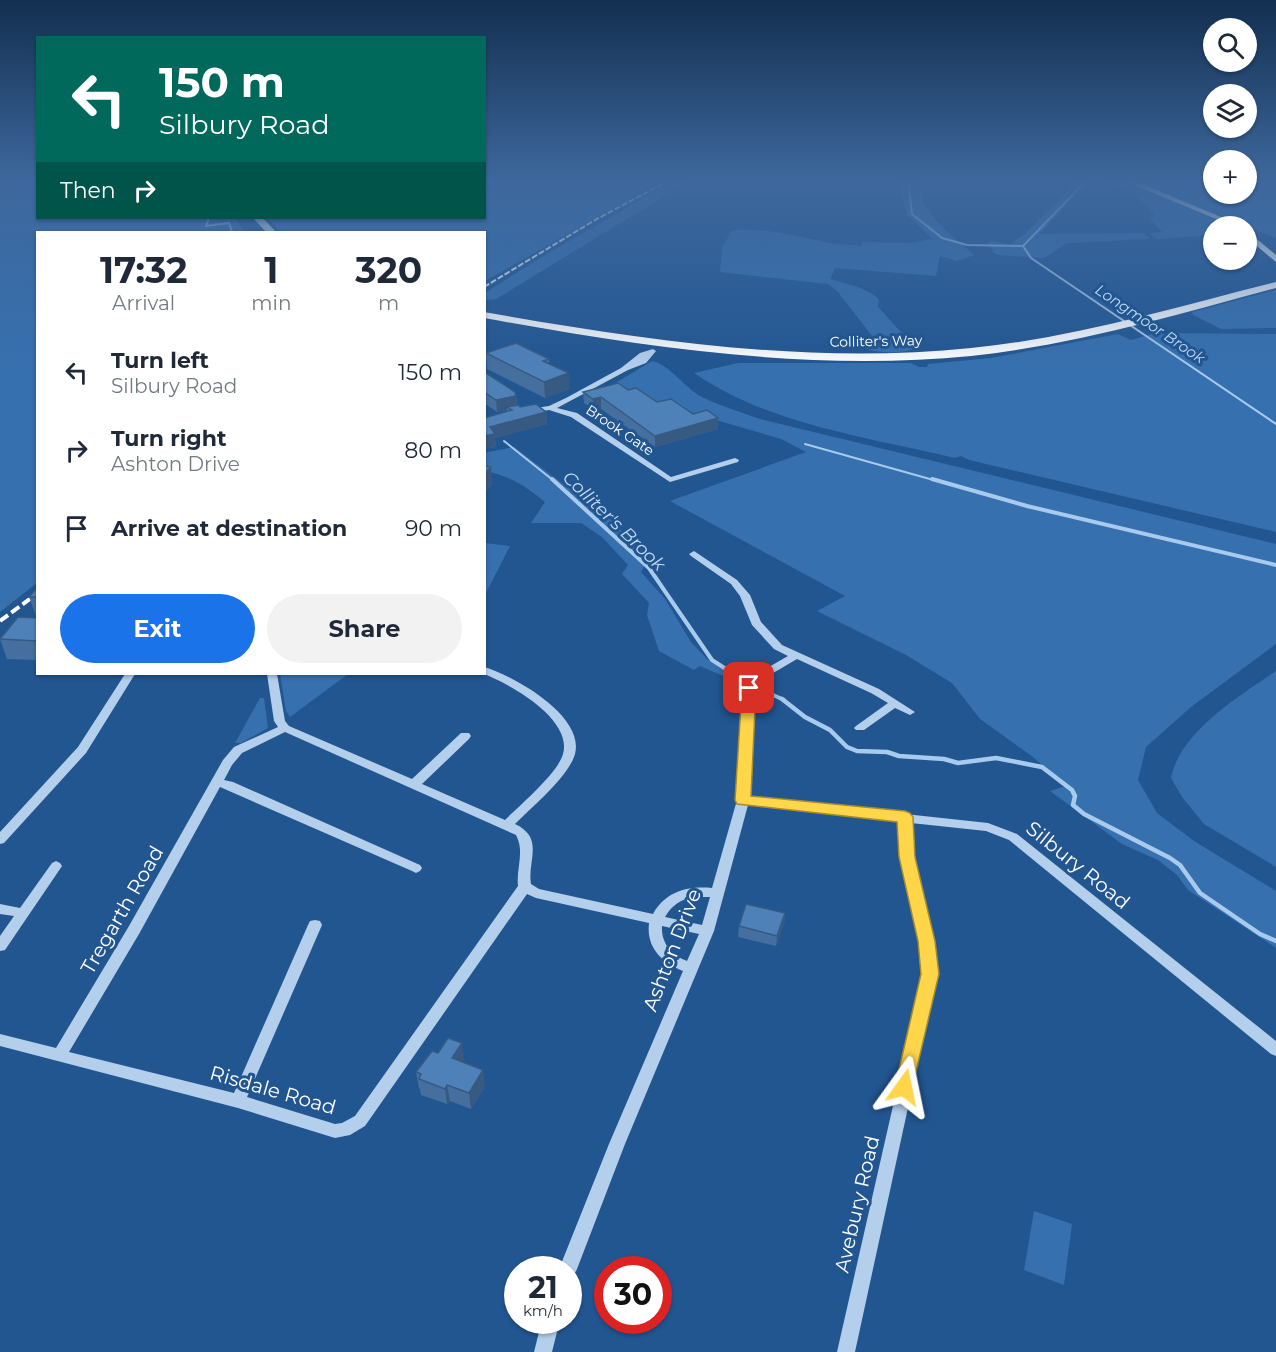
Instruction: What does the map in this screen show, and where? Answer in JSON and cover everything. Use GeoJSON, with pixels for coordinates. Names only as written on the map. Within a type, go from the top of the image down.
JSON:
{"type":"FeatureCollection","features":[{"type":"Feature","properties":{"kind":"highway","name":"Colliter's Way"},"geometry":{"type":"LineString","coordinates":[[486,315],[664,342],[796,356],[892,358],[998,349],[1138,320],[1276,284]]}},
{"type":"Feature","properties":{"kind":"main road"},"geometry":{"type":"LineString","coordinates":[[1259,243],[1276,259]]}},
{"type":"Feature","properties":{"kind":"street"},"geometry":{"type":"LineString","coordinates":[[549,408],[590,390],[624,369],[637,357],[653,351],[664,342]]}},
{"type":"Feature","properties":{"kind":"street","name":"Brook Gate"},"geometry":{"type":"LineString","coordinates":[[523,413],[549,408],[574,415],[670,480],[735,460]]}},
{"type":"Feature","properties":{"kind":"street"},"geometry":{"type":"LineString","coordinates":[[694,554],[734,582],[745,595],[756,623],[778,646],[795,656],[875,691],[910,712]]}},
{"type":"Feature","properties":{"kind":"street","name":"Ashton Drive"},"geometry":{"type":"LineString","coordinates":[[573,1256],[617,1144],[707,931],[743,800],[749,688],[759,677],[795,656]]}},
{"type":"Feature","properties":{"kind":"street"},"geometry":{"type":"LineString","coordinates":[[486,671],[521,688],[545,705],[562,724],[570,740],[569,754],[552,777],[508,824]]}},
{"type":"Feature","properties":{"kind":"street"},"geometry":{"type":"LineString","coordinates":[[0,840],[82,750],[129,675]]}},
{"type":"Feature","properties":{"kind":"street"},"geometry":{"type":"LineString","coordinates":[[272,675],[280,721],[285,728],[508,824],[521,832],[529,850],[522,877],[525,887],[543,894],[707,931]]}},
{"type":"Feature","properties":{"kind":"street"},"geometry":{"type":"LineString","coordinates":[[860,728],[895,703]]}},
{"type":"Feature","properties":{"kind":"street","name":"Tregarth Road"},"geometry":{"type":"LineString","coordinates":[[59,1056],[134,930],[217,782],[238,750],[285,728]]}},
{"type":"Feature","properties":{"kind":"street"},"geometry":{"type":"LineString","coordinates":[[413,785],[465,736]]}},
{"type":"Feature","properties":{"kind":"street"},"geometry":{"type":"LineString","coordinates":[[217,782],[229,785],[416,868]]}},
{"type":"Feature","properties":{"kind":"street","name":"Silbury Road"},"geometry":{"type":"LineString","coordinates":[[743,800],[988,827],[1013,837],[1276,1050]]}},
{"type":"Feature","properties":{"kind":"street","name":"Avebury Road"},"geometry":{"type":"LineString","coordinates":[[846,1352],[930,974],[927,941],[907,857],[905,817]]}},
{"type":"Feature","properties":{"kind":"street"},"geometry":{"type":"LineString","coordinates":[[0,946],[56,866]]}},
{"type":"Feature","properties":{"kind":"street","name":"Risdale Road"},"geometry":{"type":"LineString","coordinates":[[0,1040],[238,1101],[335,1131],[344,1130],[360,1121],[525,887]]}},
{"type":"Feature","properties":{"kind":"street"},"geometry":{"type":"LineString","coordinates":[[691,969],[668,957],[657,945],[654,931],[655,920],[663,906],[680,896],[696,892],[718,893]]}},
{"type":"Feature","properties":{"kind":"street"},"geometry":{"type":"LineString","coordinates":[[0,909],[23,913]]}},
{"type":"Feature","properties":{"kind":"street"},"geometry":{"type":"LineString","coordinates":[[238,1101],[315,925]]}},
{"type":"Feature","properties":{"kind":"street"},"geometry":{"type":"LineString","coordinates":[[543,1352],[548,1334]]}},
{"type":"Feature","properties":{"kind":"shaded area"},"geometry":{"type":"Polygon","coordinates":[[[0,243],[36,243],[36,584],[0,612],[0,243]]]}},
{"type":"Feature","properties":{"kind":"shaded area"},"geometry":{"type":"Polygon","coordinates":[[[486,243],[552,243],[486,280],[486,243]]]}},
{"type":"Feature","properties":{"kind":"shaded area"},"geometry":{"type":"Polygon","coordinates":[[[566,243],[588,243],[496,299],[486,300],[486,292],[566,243]]]}},
{"type":"Feature","properties":{"kind":"shaded area"},"geometry":{"type":"Polygon","coordinates":[[[725,243],[831,243],[862,246],[862,243],[961,243],[974,255],[957,261],[940,256],[936,276],[835,268],[830,279],[873,294],[879,300],[878,307],[904,335],[921,347],[892,352],[863,348],[872,336],[838,292],[828,284],[720,272],[722,248],[725,243]]]}},
{"type":"Feature","properties":{"kind":"shaded area"},"geometry":{"type":"Polygon","coordinates":[[[988,243],[1067,243],[1044,258],[997,255],[987,246],[988,243]]]}},
{"type":"Feature","properties":{"kind":"shaded area"},"geometry":{"type":"Polygon","coordinates":[[[1276,290],[1276,328],[1221,329],[1193,315],[1192,312],[1276,290]]]}},
{"type":"Feature","properties":{"kind":"shaded area"},"geometry":{"type":"Polygon","coordinates":[[[1155,333],[1276,334],[1276,532],[969,460],[961,456],[955,458],[820,427],[754,405],[723,391],[694,373],[738,363],[911,363],[919,367],[927,367],[928,364],[991,358],[1118,334],[1131,340],[1155,333]]]}},
{"type":"Feature","properties":{"kind":"shaded area"},"geometry":{"type":"Polygon","coordinates":[[[652,361],[666,367],[702,397],[760,419],[1276,544],[1276,644],[1191,707],[1146,747],[1138,780],[1157,813],[1194,841],[1276,891],[1276,948],[1188,890],[1177,875],[1158,860],[1122,844],[1050,791],[1066,786],[1033,757],[980,719],[952,683],[906,655],[817,611],[845,596],[670,501],[806,452],[781,439],[607,388],[652,361]]]}},
{"type":"Feature","properties":{"kind":"shaded area"},"geometry":{"type":"Polygon","coordinates":[[[514,447],[616,524],[647,561],[641,572],[665,599],[691,642],[707,659],[732,675],[728,678],[700,666],[694,670],[659,651],[647,615],[649,603],[622,574],[628,565],[602,537],[581,523],[531,523],[545,502],[517,482],[486,471],[486,453],[514,447]]]}},
{"type":"Feature","properties":{"kind":"shaded area"},"geometry":{"type":"Polygon","coordinates":[[[486,543],[510,546],[486,593],[486,543]]]}},
{"type":"Feature","properties":{"kind":"shaded area"},"geometry":{"type":"Polygon","coordinates":[[[1276,671],[1276,867],[1204,824],[1182,797],[1171,778],[1186,745],[1198,731],[1229,704],[1276,671]]]}},
{"type":"Feature","properties":{"kind":"shaded area"},"geometry":{"type":"Polygon","coordinates":[[[280,675],[347,675],[290,717],[286,711],[280,675]]]}},
{"type":"Feature","properties":{"kind":"shaded area"},"geometry":{"type":"Polygon","coordinates":[[[260,698],[264,698],[268,728],[241,743],[235,743],[260,698]]]}},
{"type":"Feature","properties":{"kind":"shaded area"},"geometry":{"type":"Polygon","coordinates":[[[1034,1211],[1072,1224],[1064,1285],[1024,1270],[1034,1211]]]}},
{"type":"Feature","properties":{"kind":"building"},"geometry":{"type":"Polygon","coordinates":[[[516,343],[549,359],[543,361],[569,373],[544,382],[486,353],[516,343]]]}},
{"type":"Feature","properties":{"kind":"building"},"geometry":{"type":"Polygon","coordinates":[[[486,373],[515,392],[516,396],[496,400],[486,393],[486,373]]]}},
{"type":"Feature","properties":{"kind":"building"},"geometry":{"type":"Polygon","coordinates":[[[618,383],[628,390],[636,388],[657,402],[671,399],[693,414],[707,410],[718,418],[655,436],[601,397],[593,399],[583,392],[618,383]]]}},
{"type":"Feature","properties":{"kind":"building"},"geometry":{"type":"Polygon","coordinates":[[[536,404],[546,412],[490,427],[495,434],[486,436],[486,417],[512,410],[507,407],[519,405],[520,407],[536,404]]]}},
{"type":"Feature","properties":{"kind":"building"},"geometry":{"type":"Polygon","coordinates":[[[36,589],[36,597],[29,597],[36,589]]]}},
{"type":"Feature","properties":{"kind":"building"},"geometry":{"type":"Polygon","coordinates":[[[18,617],[36,618],[36,641],[0,639],[18,617]]]}},
{"type":"Feature","properties":{"kind":"building"},"geometry":{"type":"Polygon","coordinates":[[[746,904],[785,913],[777,936],[739,926],[746,904]]]}},
{"type":"Feature","properties":{"kind":"building"},"geometry":{"type":"Polygon","coordinates":[[[448,1038],[462,1043],[452,1058],[483,1070],[469,1093],[447,1085],[445,1089],[419,1079],[421,1074],[416,1072],[432,1051],[438,1053],[448,1038]]]}},
{"type":"Feature","properties":{"kind":"waterway","name":"Longmoor Brook"},"geometry":{"type":"LineString","coordinates":[[960,243],[1023,246]]}},
{"type":"Feature","properties":{"kind":"waterway"},"geometry":{"type":"LineString","coordinates":[[1023,246],[1026,243]]}},
{"type":"Feature","properties":{"kind":"waterway","name":"Longmoor Brook"},"geometry":{"type":"LineString","coordinates":[[1023,246],[1031,258],[1276,424]]}},
{"type":"Feature","properties":{"kind":"waterway","name":"Colliter's Brook"},"geometry":{"type":"LineString","coordinates":[[504,441],[554,481]]}},
{"type":"Feature","properties":{"kind":"waterway"},"geometry":{"type":"LineString","coordinates":[[805,444],[937,481]]}},
{"type":"Feature","properties":{"kind":"waterway","name":"Colliter's Brook"},"geometry":{"type":"LineString","coordinates":[[552,479],[649,568],[712,660],[743,680]]}},
{"type":"Feature","properties":{"kind":"waterway"},"geometry":{"type":"LineString","coordinates":[[932,479],[1027,506],[1276,565]]}},
{"type":"Feature","properties":{"kind":"waterway","name":"Colliter's Brook"},"geometry":{"type":"LineString","coordinates":[[760,689],[782,699]]}},
{"type":"Feature","properties":{"kind":"waterway","name":"Colliter's Brook"},"geometry":{"type":"LineString","coordinates":[[782,699],[805,717],[830,730],[847,747],[857,751],[887,752],[899,756],[944,759],[958,763],[996,758],[1042,767],[1072,790],[1075,796],[1073,805],[1084,814],[1170,858],[1180,865],[1200,893],[1260,934],[1276,941]]}},
{"type":"Feature","properties":{"kind":"railway"},"geometry":{"type":"LineString","coordinates":[[486,286],[557,243]]}},
{"type":"Feature","properties":{"kind":"railway"},"geometry":{"type":"LineString","coordinates":[[0,621],[36,594]]}},
{"type":"Feature","properties":{"kind":"route"},"geometry":{"type":"LineString","coordinates":[[749,688],[743,800],[905,817],[907,857],[927,941],[930,974],[904,1087]]}}]}
